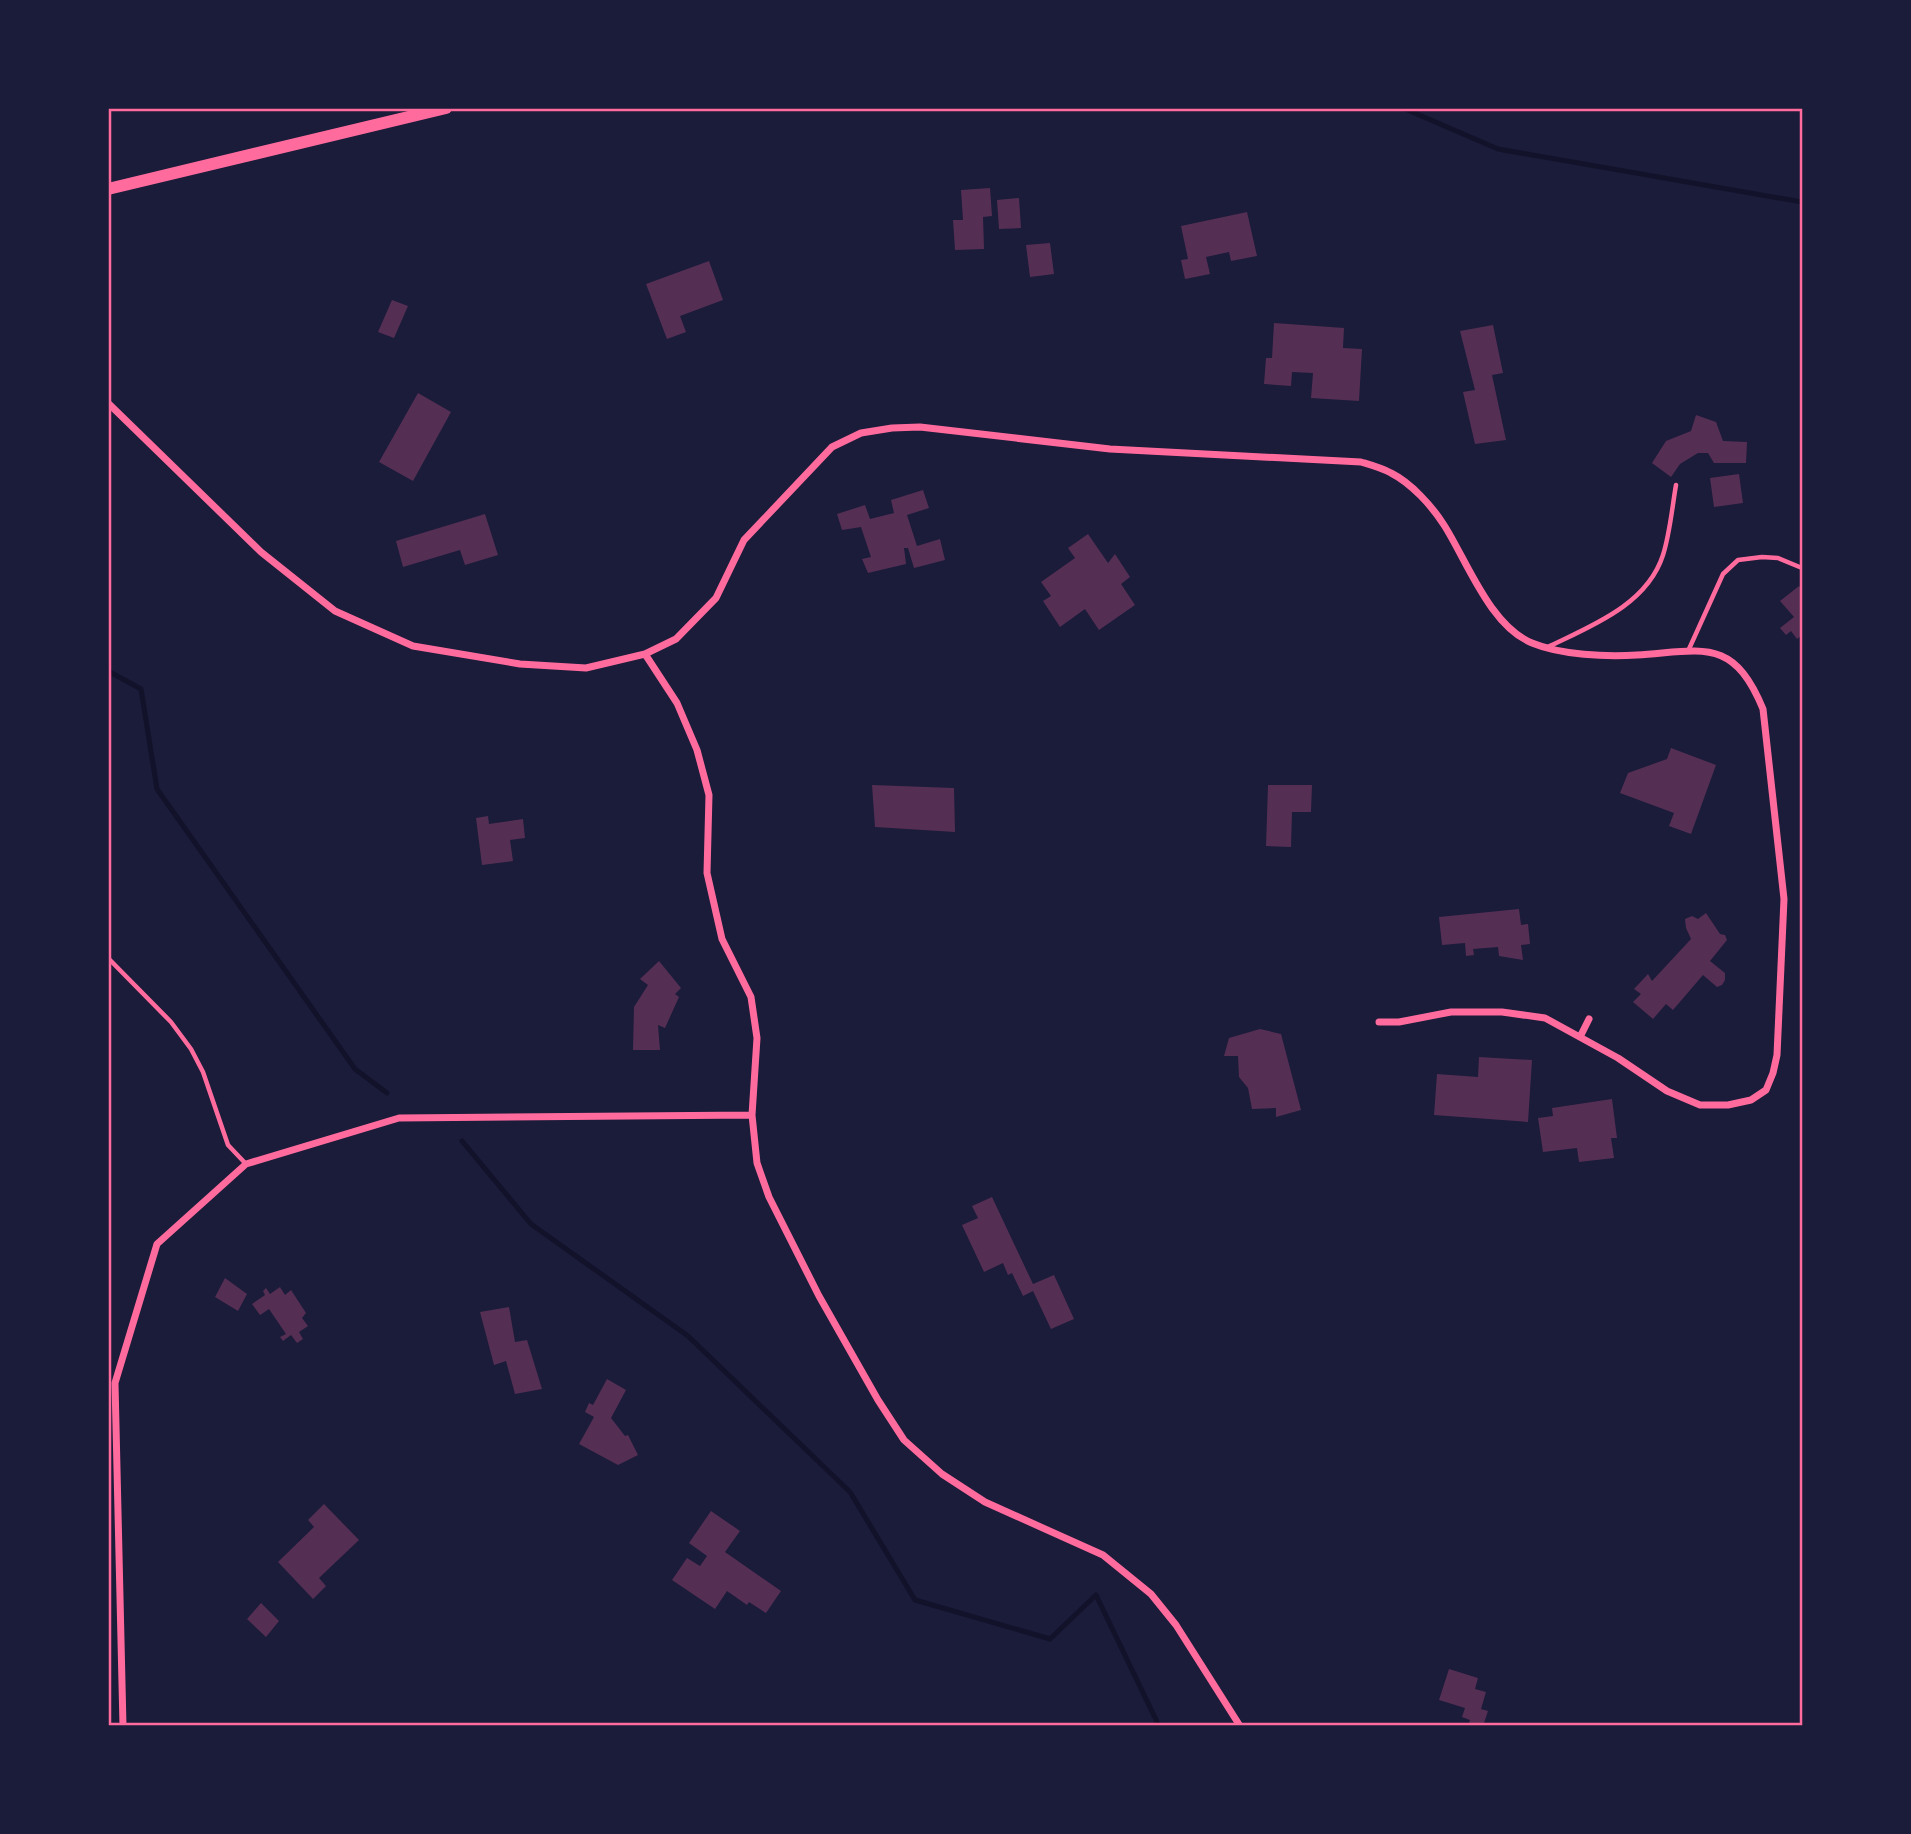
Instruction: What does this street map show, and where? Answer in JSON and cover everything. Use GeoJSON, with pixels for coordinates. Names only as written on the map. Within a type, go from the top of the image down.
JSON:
{"type":"FeatureCollection","features":[{"type":"Feature","properties":{"kind":"street"},"geometry":{"type":"LineString","coordinates":[[108,189],[446,108]]}},
{"type":"Feature","properties":{"kind":"street"},"geometry":{"type":"LineString","coordinates":[[108,403],[261,552],[335,611],[413,646],[520,664],[586,668],[645,654],[676,639],[716,598],[744,540],[832,447],[861,433],[920,427],[1110,449],[1361,462],[1392,473],[1428,505],[1443,524],[1484,596],[1508,626],[1529,642],[1547,648],[1597,655],[1689,649],[1720,654],[1740,668],[1753,684],[1763,709],[1784,899],[1777,1055],[1766,1090],[1751,1100],[1728,1105],[1700,1105],[1667,1091],[1618,1058],[1545,1018],[1502,1012],[1451,1012],[1399,1022],[1378,1022]]}},
{"type":"Feature","properties":{"kind":"street"},"geometry":{"type":"LineString","coordinates":[[645,654],[677,703],[697,750],[709,795],[707,873],[722,939],[751,997],[757,1038],[752,1115],[757,1163],[774,1206],[819,1296],[904,1440],[942,1474],[985,1502],[1103,1555],[1151,1594],[1176,1625],[1240,1726]]}},
{"type":"Feature","properties":{"kind":"street"},"geometry":{"type":"LineString","coordinates":[[1580,1037],[1589,1019]]}},
{"type":"Feature","properties":{"kind":"street"},"geometry":{"type":"LineString","coordinates":[[123,1726],[115,1383],[157,1244],[246,1164],[399,1118],[752,1115]]}},
{"type":"Feature","properties":{"kind":"lane"},"geometry":{"type":"LineString","coordinates":[[1547,648],[1608,617],[1636,596],[1651,579],[1664,553],[1676,485]]}},
{"type":"Feature","properties":{"kind":"lane"},"geometry":{"type":"LineString","coordinates":[[1689,649],[1723,574],[1738,560],[1778,558],[1802,568]]}},
{"type":"Feature","properties":{"kind":"lane"},"geometry":{"type":"LineString","coordinates":[[108,958],[171,1022],[191,1049],[204,1072],[228,1145],[246,1164]]}},
{"type":"Feature","properties":{"kind":"building"},"geometry":{"type":"Polygon","coordinates":[[[990,188],[992,216],[983,217],[984,249],[955,250],[953,220],[963,220],[961,190],[990,188]]]}},
{"type":"Feature","properties":{"kind":"building"},"geometry":{"type":"Polygon","coordinates":[[[1019,198],[1021,228],[999,229],[997,200],[1019,198]]]}},
{"type":"Feature","properties":{"kind":"building"},"geometry":{"type":"Polygon","coordinates":[[[1247,212],[1257,256],[1231,261],[1229,252],[1206,257],[1210,274],[1185,279],[1181,260],[1188,259],[1181,226],[1247,212]]]}},
{"type":"Feature","properties":{"kind":"building"},"geometry":{"type":"Polygon","coordinates":[[[1050,243],[1054,274],[1030,277],[1026,245],[1050,243]]]}},
{"type":"Feature","properties":{"kind":"building"},"geometry":{"type":"Polygon","coordinates":[[[709,261],[723,300],[680,316],[686,332],[667,339],[646,284],[709,261]]]}},
{"type":"Feature","properties":{"kind":"building"},"geometry":{"type":"Polygon","coordinates":[[[392,300],[408,306],[394,338],[378,332],[392,300]]]}},
{"type":"Feature","properties":{"kind":"building"},"geometry":{"type":"Polygon","coordinates":[[[1274,323],[1344,328],[1343,348],[1362,349],[1359,401],[1311,398],[1313,373],[1292,372],[1291,386],[1264,384],[1266,358],[1272,358],[1274,323]]]}},
{"type":"Feature","properties":{"kind":"building"},"geometry":{"type":"Polygon","coordinates":[[[1493,325],[1503,373],[1492,375],[1506,440],[1475,444],[1463,392],[1475,390],[1460,331],[1493,325]]]}},
{"type":"Feature","properties":{"kind":"building"},"geometry":{"type":"Polygon","coordinates":[[[418,393],[451,412],[413,481],[379,462],[418,393]]]}},
{"type":"Feature","properties":{"kind":"building"},"geometry":{"type":"Polygon","coordinates":[[[1696,415],[1716,422],[1723,441],[1747,442],[1746,463],[1714,463],[1708,453],[1698,453],[1680,464],[1671,477],[1652,463],[1666,441],[1691,431],[1696,415]]]}},
{"type":"Feature","properties":{"kind":"building"},"geometry":{"type":"Polygon","coordinates":[[[1739,474],[1743,503],[1714,507],[1710,478],[1739,474]]]}},
{"type":"Feature","properties":{"kind":"building"},"geometry":{"type":"Polygon","coordinates":[[[923,490],[929,508],[907,515],[917,546],[940,539],[945,560],[914,568],[908,548],[904,548],[906,564],[868,573],[862,559],[871,557],[861,527],[842,530],[837,514],[865,505],[870,519],[894,513],[891,500],[923,490]]]}},
{"type":"Feature","properties":{"kind":"building"},"geometry":{"type":"Polygon","coordinates":[[[485,514],[498,555],[465,565],[460,550],[403,567],[396,541],[485,514]]]}},
{"type":"Feature","properties":{"kind":"building"},"geometry":{"type":"Polygon","coordinates":[[[1088,534],[1108,563],[1115,554],[1130,577],[1121,584],[1135,605],[1099,630],[1085,609],[1060,627],[1043,601],[1051,596],[1041,582],[1075,558],[1068,548],[1088,534]]]}},
{"type":"Feature","properties":{"kind":"building"},"geometry":{"type":"Polygon","coordinates":[[[1799,586],[1802,590],[1802,635],[1797,639],[1791,631],[1786,635],[1780,628],[1794,617],[1780,601],[1799,586]]]}},
{"type":"Feature","properties":{"kind":"building"},"geometry":{"type":"Polygon","coordinates":[[[1671,748],[1716,765],[1691,834],[1669,826],[1674,813],[1620,793],[1628,773],[1667,759],[1671,748]]]}},
{"type":"Feature","properties":{"kind":"building"},"geometry":{"type":"Polygon","coordinates":[[[872,785],[954,788],[955,832],[875,827],[872,785]]]}},
{"type":"Feature","properties":{"kind":"building"},"geometry":{"type":"Polygon","coordinates":[[[1268,785],[1312,785],[1311,812],[1292,812],[1291,847],[1266,846],[1268,785]]]}},
{"type":"Feature","properties":{"kind":"building"},"geometry":{"type":"Polygon","coordinates":[[[488,816],[489,824],[523,819],[525,838],[510,840],[513,861],[482,865],[476,818],[488,816]]]}},
{"type":"Feature","properties":{"kind":"building"},"geometry":{"type":"Polygon","coordinates":[[[1519,909],[1521,925],[1528,924],[1530,944],[1521,945],[1523,960],[1499,956],[1498,947],[1473,949],[1474,955],[1466,956],[1465,943],[1442,945],[1439,917],[1519,909]]]}},
{"type":"Feature","properties":{"kind":"building"},"geometry":{"type":"Polygon","coordinates":[[[1706,913],[1727,940],[1710,961],[1725,973],[1725,980],[1717,987],[1703,975],[1673,1010],[1666,1004],[1653,1019],[1633,1002],[1641,994],[1634,989],[1648,974],[1652,981],[1691,939],[1685,919],[1692,916],[1698,919],[1706,913]]]}},
{"type":"Feature","properties":{"kind":"building"},"geometry":{"type":"Polygon","coordinates":[[[659,961],[681,988],[675,994],[679,997],[665,1028],[658,1025],[660,1050],[633,1050],[634,1007],[648,985],[640,979],[659,961]]]}},
{"type":"Feature","properties":{"kind":"building"},"geometry":{"type":"Polygon","coordinates":[[[1260,1029],[1281,1034],[1301,1110],[1276,1117],[1276,1108],[1252,1109],[1248,1088],[1239,1077],[1238,1056],[1224,1056],[1229,1038],[1260,1029]]]}},
{"type":"Feature","properties":{"kind":"building"},"geometry":{"type":"Polygon","coordinates":[[[1479,1057],[1532,1060],[1528,1122],[1434,1115],[1437,1074],[1478,1077],[1479,1057]]]}},
{"type":"Feature","properties":{"kind":"building"},"geometry":{"type":"Polygon","coordinates":[[[1612,1099],[1617,1138],[1611,1138],[1614,1158],[1579,1162],[1577,1148],[1543,1152],[1538,1118],[1553,1116],[1552,1108],[1612,1099]]]}},
{"type":"Feature","properties":{"kind":"building"},"geometry":{"type":"Polygon","coordinates":[[[992,1197],[1033,1284],[1054,1275],[1074,1319],[1051,1329],[1033,1291],[1023,1296],[1012,1273],[1008,1275],[1003,1263],[984,1272],[962,1225],[978,1218],[972,1206],[992,1197]]]}},
{"type":"Feature","properties":{"kind":"building"},"geometry":{"type":"Polygon","coordinates":[[[225,1278],[247,1294],[238,1311],[215,1297],[225,1278]]]}},
{"type":"Feature","properties":{"kind":"building"},"geometry":{"type":"Polygon","coordinates":[[[280,1287],[285,1295],[291,1290],[306,1313],[302,1318],[308,1326],[299,1332],[303,1339],[297,1343],[291,1335],[283,1341],[280,1337],[286,1334],[269,1309],[260,1315],[252,1304],[265,1295],[263,1291],[266,1288],[270,1294],[280,1287]]]}},
{"type":"Feature","properties":{"kind":"building"},"geometry":{"type":"Polygon","coordinates":[[[509,1307],[515,1342],[527,1340],[542,1389],[515,1394],[506,1361],[494,1365],[480,1312],[509,1307]]]}},
{"type":"Feature","properties":{"kind":"building"},"geometry":{"type":"Polygon","coordinates":[[[607,1379],[626,1390],[611,1418],[625,1436],[628,1435],[638,1455],[618,1465],[579,1444],[594,1417],[585,1412],[589,1403],[593,1405],[607,1379]]]}},
{"type":"Feature","properties":{"kind":"building"},"geometry":{"type":"Polygon","coordinates":[[[324,1504],[359,1540],[319,1578],[326,1586],[313,1599],[278,1562],[314,1527],[308,1520],[324,1504]]]}},
{"type":"Feature","properties":{"kind":"building"},"geometry":{"type":"Polygon","coordinates":[[[711,1511],[740,1531],[725,1552],[781,1591],[766,1613],[749,1602],[747,1605],[727,1591],[715,1609],[672,1580],[687,1558],[700,1566],[707,1556],[689,1543],[711,1511]]]}},
{"type":"Feature","properties":{"kind":"building"},"geometry":{"type":"Polygon","coordinates":[[[261,1603],[279,1621],[266,1637],[247,1619],[261,1603]]]}},
{"type":"Feature","properties":{"kind":"building"},"geometry":{"type":"Polygon","coordinates":[[[1449,1669],[1478,1678],[1475,1689],[1486,1692],[1481,1709],[1488,1711],[1483,1726],[1468,1726],[1470,1720],[1462,1717],[1465,1708],[1439,1700],[1449,1669]]]}},
{"type":"Feature","properties":{"kind":"waterway"},"geometry":{"type":"LineString","coordinates":[[1403,108],[1498,149],[1802,202]]}},
{"type":"Feature","properties":{"kind":"waterway"},"geometry":{"type":"LineString","coordinates":[[108,671],[141,689],[157,789],[355,1069],[387,1093]]}},
{"type":"Feature","properties":{"kind":"waterway"},"geometry":{"type":"LineString","coordinates":[[462,1141],[531,1224],[688,1336],[850,1492],[915,1600],[1050,1639],[1096,1595],[1159,1726]]}}]}
